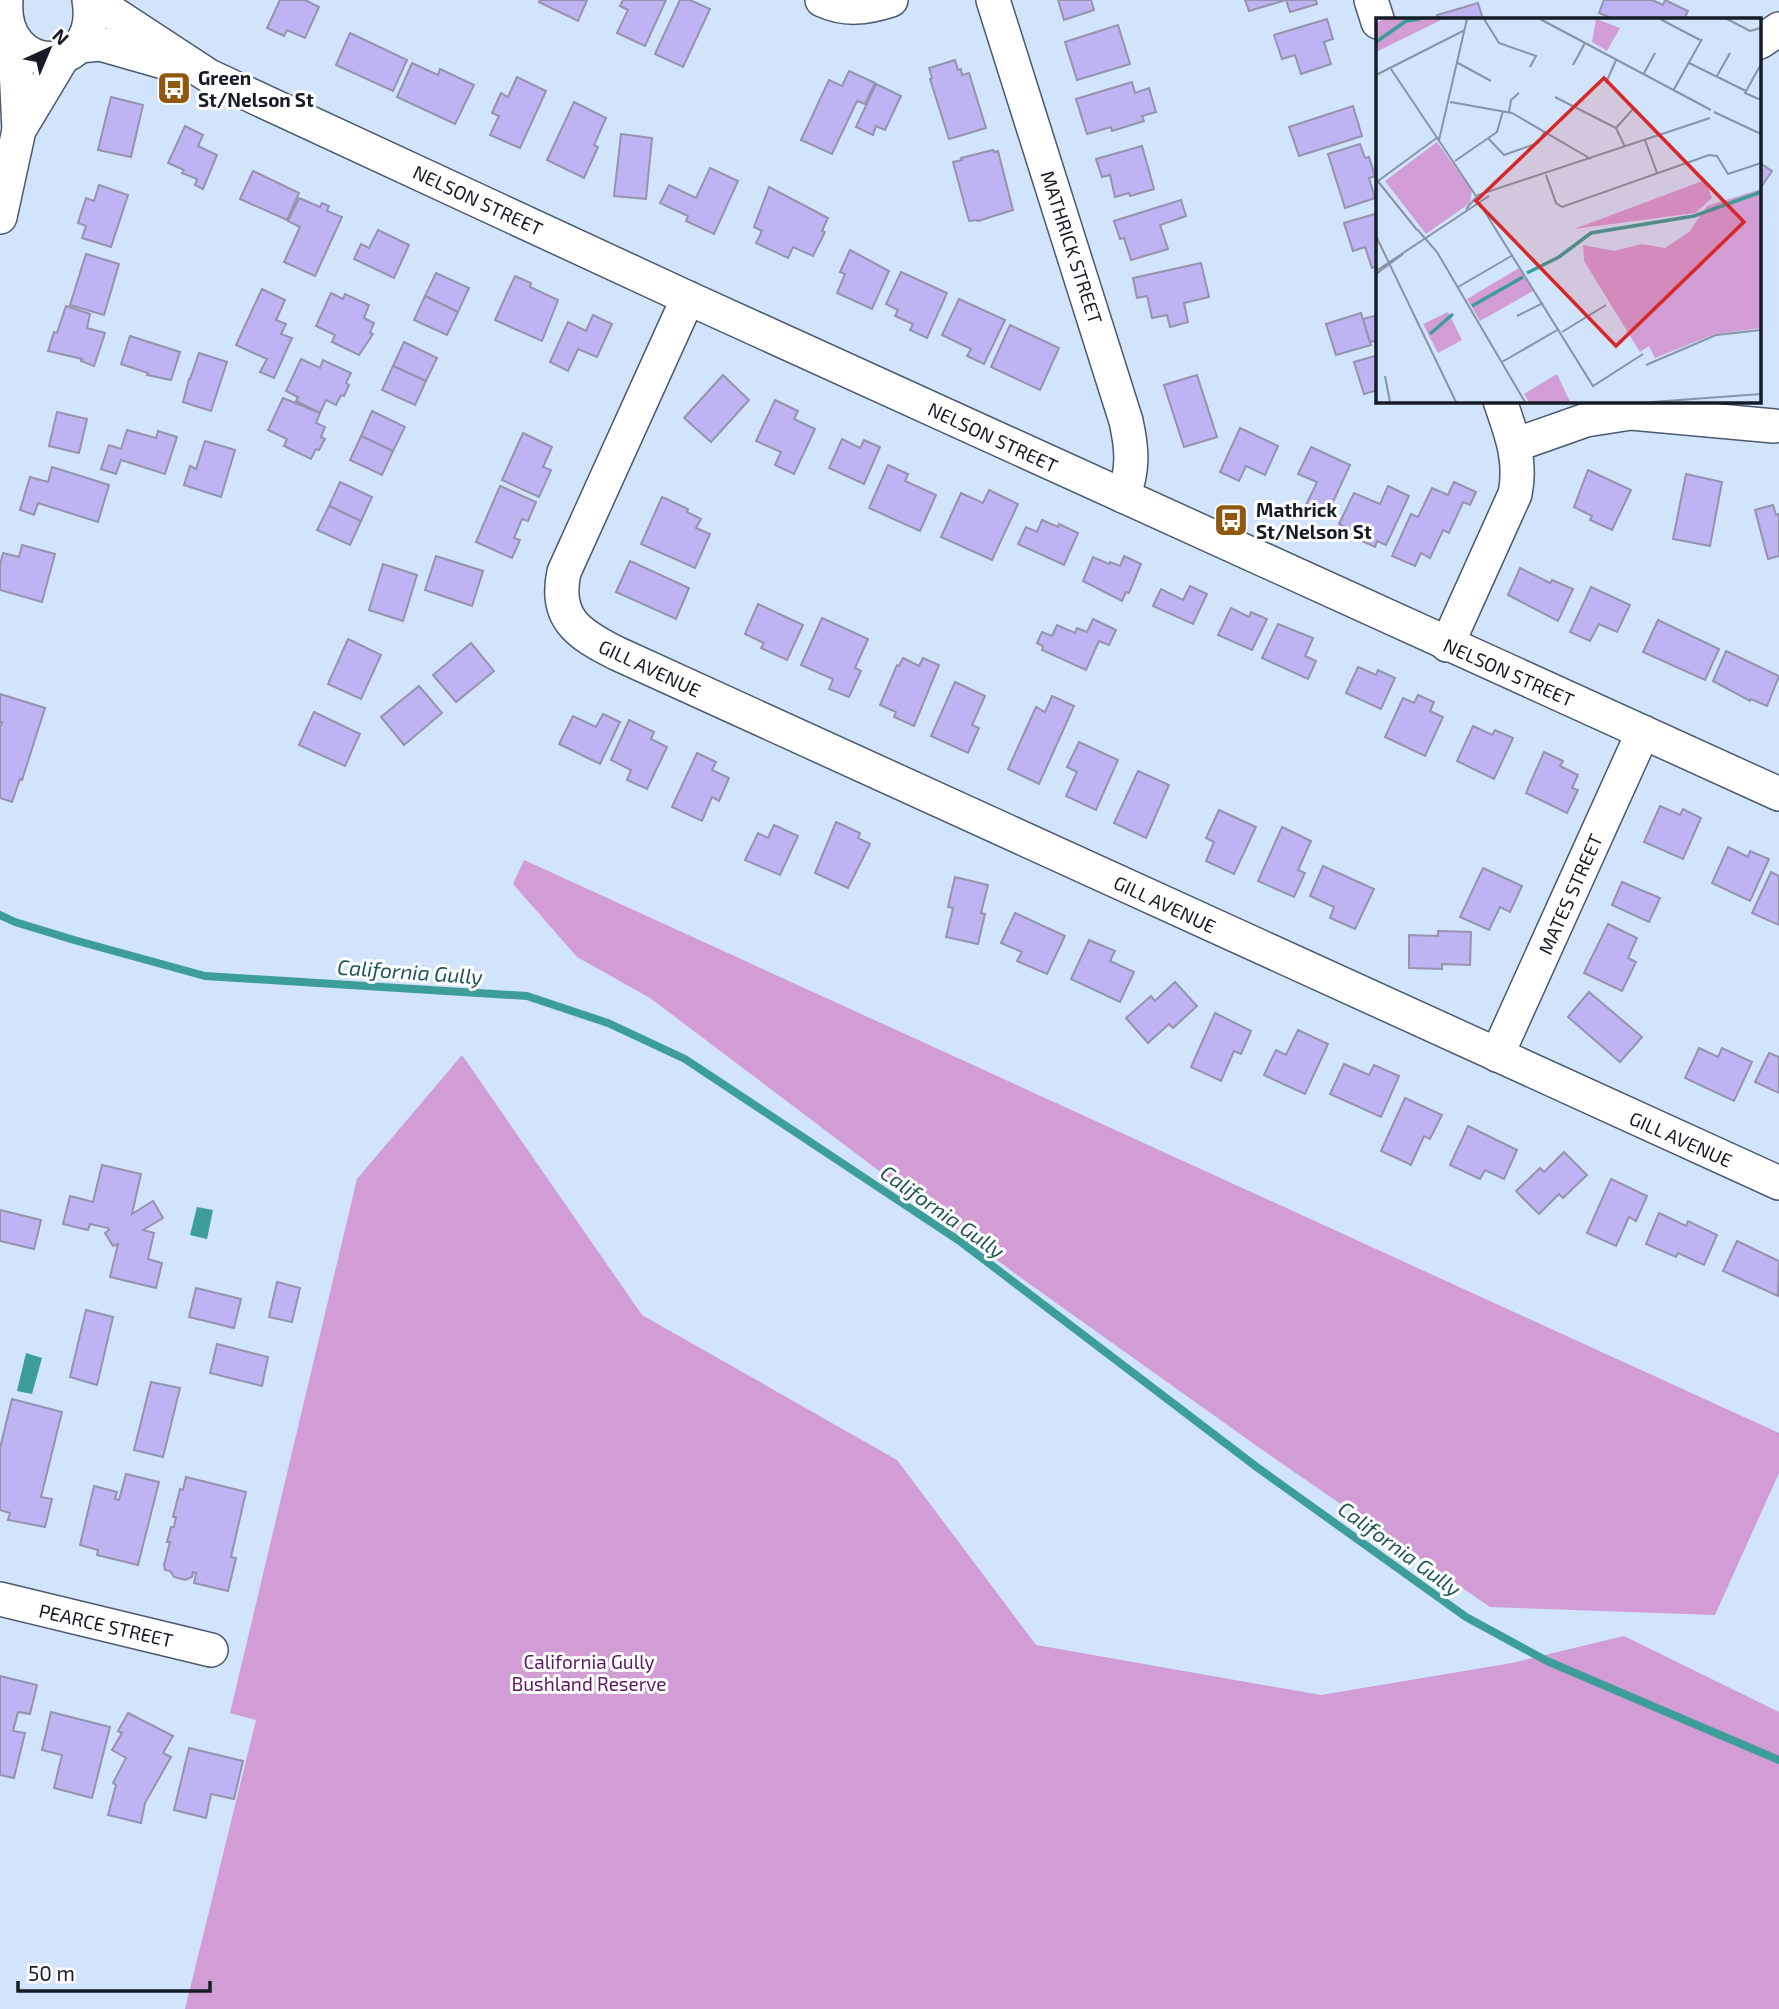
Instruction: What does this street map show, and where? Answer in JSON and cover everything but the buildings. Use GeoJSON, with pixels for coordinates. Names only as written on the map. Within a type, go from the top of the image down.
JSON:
{"type":"FeatureCollection","features":[{"type":"Feature","properties":{"kind":"street"},"geometry":{"type":"LineString","coordinates":[[19,130],[89,26],[91,0]]}},
{"type":"Feature","properties":{"kind":"street","name":"NELSON STREET"},"geometry":{"type":"LineString","coordinates":[[91,0],[209,76],[688,298],[1779,794]]}},
{"type":"Feature","properties":{"kind":"street"},"geometry":{"type":"LineString","coordinates":[[822,0],[848,8],[865,8],[891,0]]}},
{"type":"Feature","properties":{"kind":"street","name":"MATHRICK STREET"},"geometry":{"type":"LineString","coordinates":[[993,0],[1126,421],[1132,458],[1123,496]]}},
{"type":"Feature","properties":{"kind":"street"},"geometry":{"type":"LineString","coordinates":[[1371,0],[1377,18]]}},
{"type":"Feature","properties":{"kind":"street"},"geometry":{"type":"LineString","coordinates":[[0,216],[19,130],[7,27]]}},
{"type":"Feature","properties":{"kind":"street","name":"NELSON STREET"},"geometry":{"type":"LineString","coordinates":[[7,27],[28,55],[42,59],[57,58],[71,51],[100,44],[209,76]]}},
{"type":"Feature","properties":{"kind":"street"},"geometry":{"type":"LineString","coordinates":[[1762,41],[1779,29]]}},
{"type":"Feature","properties":{"kind":"street","name":"GILL AVENUE"},"geometry":{"type":"LineString","coordinates":[[688,298],[564,572],[551,614],[570,621],[582,633],[616,653],[1779,1183]]}},
{"type":"Feature","properties":{"kind":"street"},"geometry":{"type":"LineString","coordinates":[[1447,645],[1515,494],[1518,478],[1515,445],[1500,402]]}},
{"type":"Feature","properties":{"kind":"street"},"geometry":{"type":"LineString","coordinates":[[1515,445],[1586,420],[1619,414],[1774,426]]}},
{"type":"Feature","properties":{"kind":"street","name":"MATES STREET"},"geometry":{"type":"LineString","coordinates":[[1497,1055],[1643,732]]}},
{"type":"Feature","properties":{"kind":"street","name":"PEARCE STREET"},"geometry":{"type":"LineString","coordinates":[[0,1599],[211,1650]]}},
{"type":"Feature","properties":{"kind":"green space"},"geometry":{"type":"Polygon","coordinates":[[[524,860],[1779,1433],[1779,1473],[1715,1615],[1490,1607],[1261,1449],[1017,1275],[650,998],[577,957],[513,884],[524,860]]]}},
{"type":"Feature","properties":{"kind":"green space","name":"California Gully Bushland Reserve"},"geometry":{"type":"Polygon","coordinates":[[[462,1055],[642,1315],[897,1460],[1036,1645],[1321,1695],[1512,1663],[1624,1636],[1779,1712],[1779,2009],[185,2009],[256,1720],[230,1713],[357,1179],[462,1055]]]}},
{"type":"Feature","properties":{"kind":"shaded area"},"geometry":{"type":"Polygon","coordinates":[[[197,1207],[213,1210],[207,1239],[190,1235],[197,1207]]]}},
{"type":"Feature","properties":{"kind":"shaded area"},"geometry":{"type":"Polygon","coordinates":[[[26,1353],[42,1358],[32,1394],[17,1391],[26,1353]]]}},
{"type":"Feature","properties":{"kind":"waterway","name":"California Gully"},"geometry":{"type":"LineString","coordinates":[[0,915],[74,940],[205,976],[527,996],[608,1023],[685,1059],[961,1242],[1258,1468],[1466,1617],[1547,1661],[1779,1760]]}},
{"type":"Feature","properties":{"kind":"place","name":"Green St/Nelson St"},"geometry":{"type":"Point","coordinates":[174,88]}},
{"type":"Feature","properties":{"kind":"place","name":"Mathrick St/Nelson St"},"geometry":{"type":"Point","coordinates":[1231,520]}}]}
